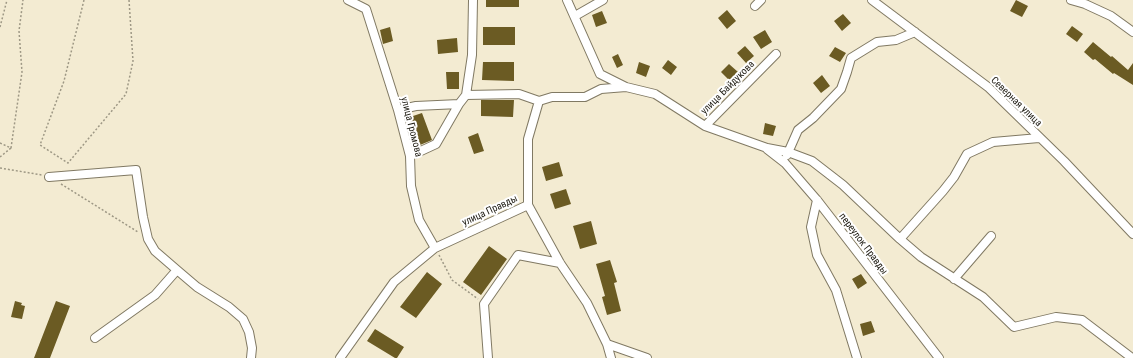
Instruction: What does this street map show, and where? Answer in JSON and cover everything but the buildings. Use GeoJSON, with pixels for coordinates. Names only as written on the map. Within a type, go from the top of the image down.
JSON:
{"type":"FeatureCollection","features":[{"type":"Feature","properties":{"kind":"street"},"geometry":{"type":"LineString","coordinates":[[348,0],[366,9]]}},
{"type":"Feature","properties":{"kind":"street","name":"улица Громова"},"geometry":{"type":"LineString","coordinates":[[365,0],[366,9],[398,110],[410,156],[411,186],[419,220],[435,248]]}},
{"type":"Feature","properties":{"kind":"street"},"geometry":{"type":"LineString","coordinates":[[410,156],[436,144],[459,104],[466,95],[472,56],[473,0]]}},
{"type":"Feature","properties":{"kind":"street"},"geometry":{"type":"LineString","coordinates":[[567,0],[600,74],[626,86],[655,94],[705,126]]}},
{"type":"Feature","properties":{"kind":"street"},"geometry":{"type":"LineString","coordinates":[[575,16],[603,0]]}},
{"type":"Feature","properties":{"kind":"street","name":"Северная улица"},"geometry":{"type":"LineString","coordinates":[[872,0],[988,87],[1064,161],[1133,234]]}},
{"type":"Feature","properties":{"kind":"street"},"geometry":{"type":"LineString","coordinates":[[1071,0],[1085,4],[1111,16],[1133,32]]}},
{"type":"Feature","properties":{"kind":"street"},"geometry":{"type":"LineString","coordinates":[[785,163],[788,152],[798,130],[813,118],[841,89],[851,58],[877,42],[896,40],[915,32]]}},
{"type":"Feature","properties":{"kind":"street","name":"улица Байдукова"},"geometry":{"type":"LineString","coordinates":[[776,54],[705,126],[767,148],[788,152],[812,161],[843,185],[921,257],[983,297],[1014,327],[1056,317],[1082,320],[1132,358]]}},
{"type":"Feature","properties":{"kind":"street"},"geometry":{"type":"LineString","coordinates":[[466,95],[519,94],[538,101],[552,97],[585,97],[601,89],[626,86]]}},
{"type":"Feature","properties":{"kind":"street"},"geometry":{"type":"LineString","coordinates":[[528,205],[528,139],[538,101]]}},
{"type":"Feature","properties":{"kind":"street"},"geometry":{"type":"LineString","coordinates":[[398,110],[416,106],[459,104]]}},
{"type":"Feature","properties":{"kind":"street"},"geometry":{"type":"LineString","coordinates":[[900,239],[943,191],[954,177],[967,154],[993,142],[1039,138]]}},
{"type":"Feature","properties":{"kind":"street","name":"переулок Правды"},"geometry":{"type":"LineString","coordinates":[[767,148],[785,163],[817,200],[939,358]]}},
{"type":"Feature","properties":{"kind":"street"},"geometry":{"type":"LineString","coordinates":[[48,177],[136,170],[148,238],[155,251],[198,287],[229,307],[243,319],[250,332],[252,348],[251,358]]}},
{"type":"Feature","properties":{"kind":"street"},"geometry":{"type":"LineString","coordinates":[[817,200],[812,227],[817,255],[836,290],[857,358]]}},
{"type":"Feature","properties":{"kind":"street","name":"улица Правды"},"geometry":{"type":"LineString","coordinates":[[343,358],[394,282],[435,248],[528,205],[560,263],[587,303],[607,344],[611,358]]}},
{"type":"Feature","properties":{"kind":"street"},"geometry":{"type":"LineString","coordinates":[[954,279],[991,236]]}},
{"type":"Feature","properties":{"kind":"street"},"geometry":{"type":"LineString","coordinates":[[488,358],[484,304],[518,255],[560,263]]}},
{"type":"Feature","properties":{"kind":"street"},"geometry":{"type":"LineString","coordinates":[[95,338],[155,295],[177,270]]}},
{"type":"Feature","properties":{"kind":"street"},"geometry":{"type":"LineString","coordinates":[[607,344],[647,358]]}},
{"type":"Feature","properties":{"kind":"path"},"geometry":{"type":"LineString","coordinates":[[0,27],[7,0]]}},
{"type":"Feature","properties":{"kind":"path"},"geometry":{"type":"LineString","coordinates":[[0,157],[10,148],[22,72],[19,31],[23,0]]}},
{"type":"Feature","properties":{"kind":"path"},"geometry":{"type":"LineString","coordinates":[[84,0],[64,81],[40,145],[68,163],[126,94],[133,61],[129,0]]}},
{"type":"Feature","properties":{"kind":"path"},"geometry":{"type":"LineString","coordinates":[[0,143],[10,148]]}},
{"type":"Feature","properties":{"kind":"path"},"geometry":{"type":"LineString","coordinates":[[0,168],[48,177],[148,238]]}},
{"type":"Feature","properties":{"kind":"path"},"geometry":{"type":"LineString","coordinates":[[435,248],[452,280],[484,304]]}}]}
